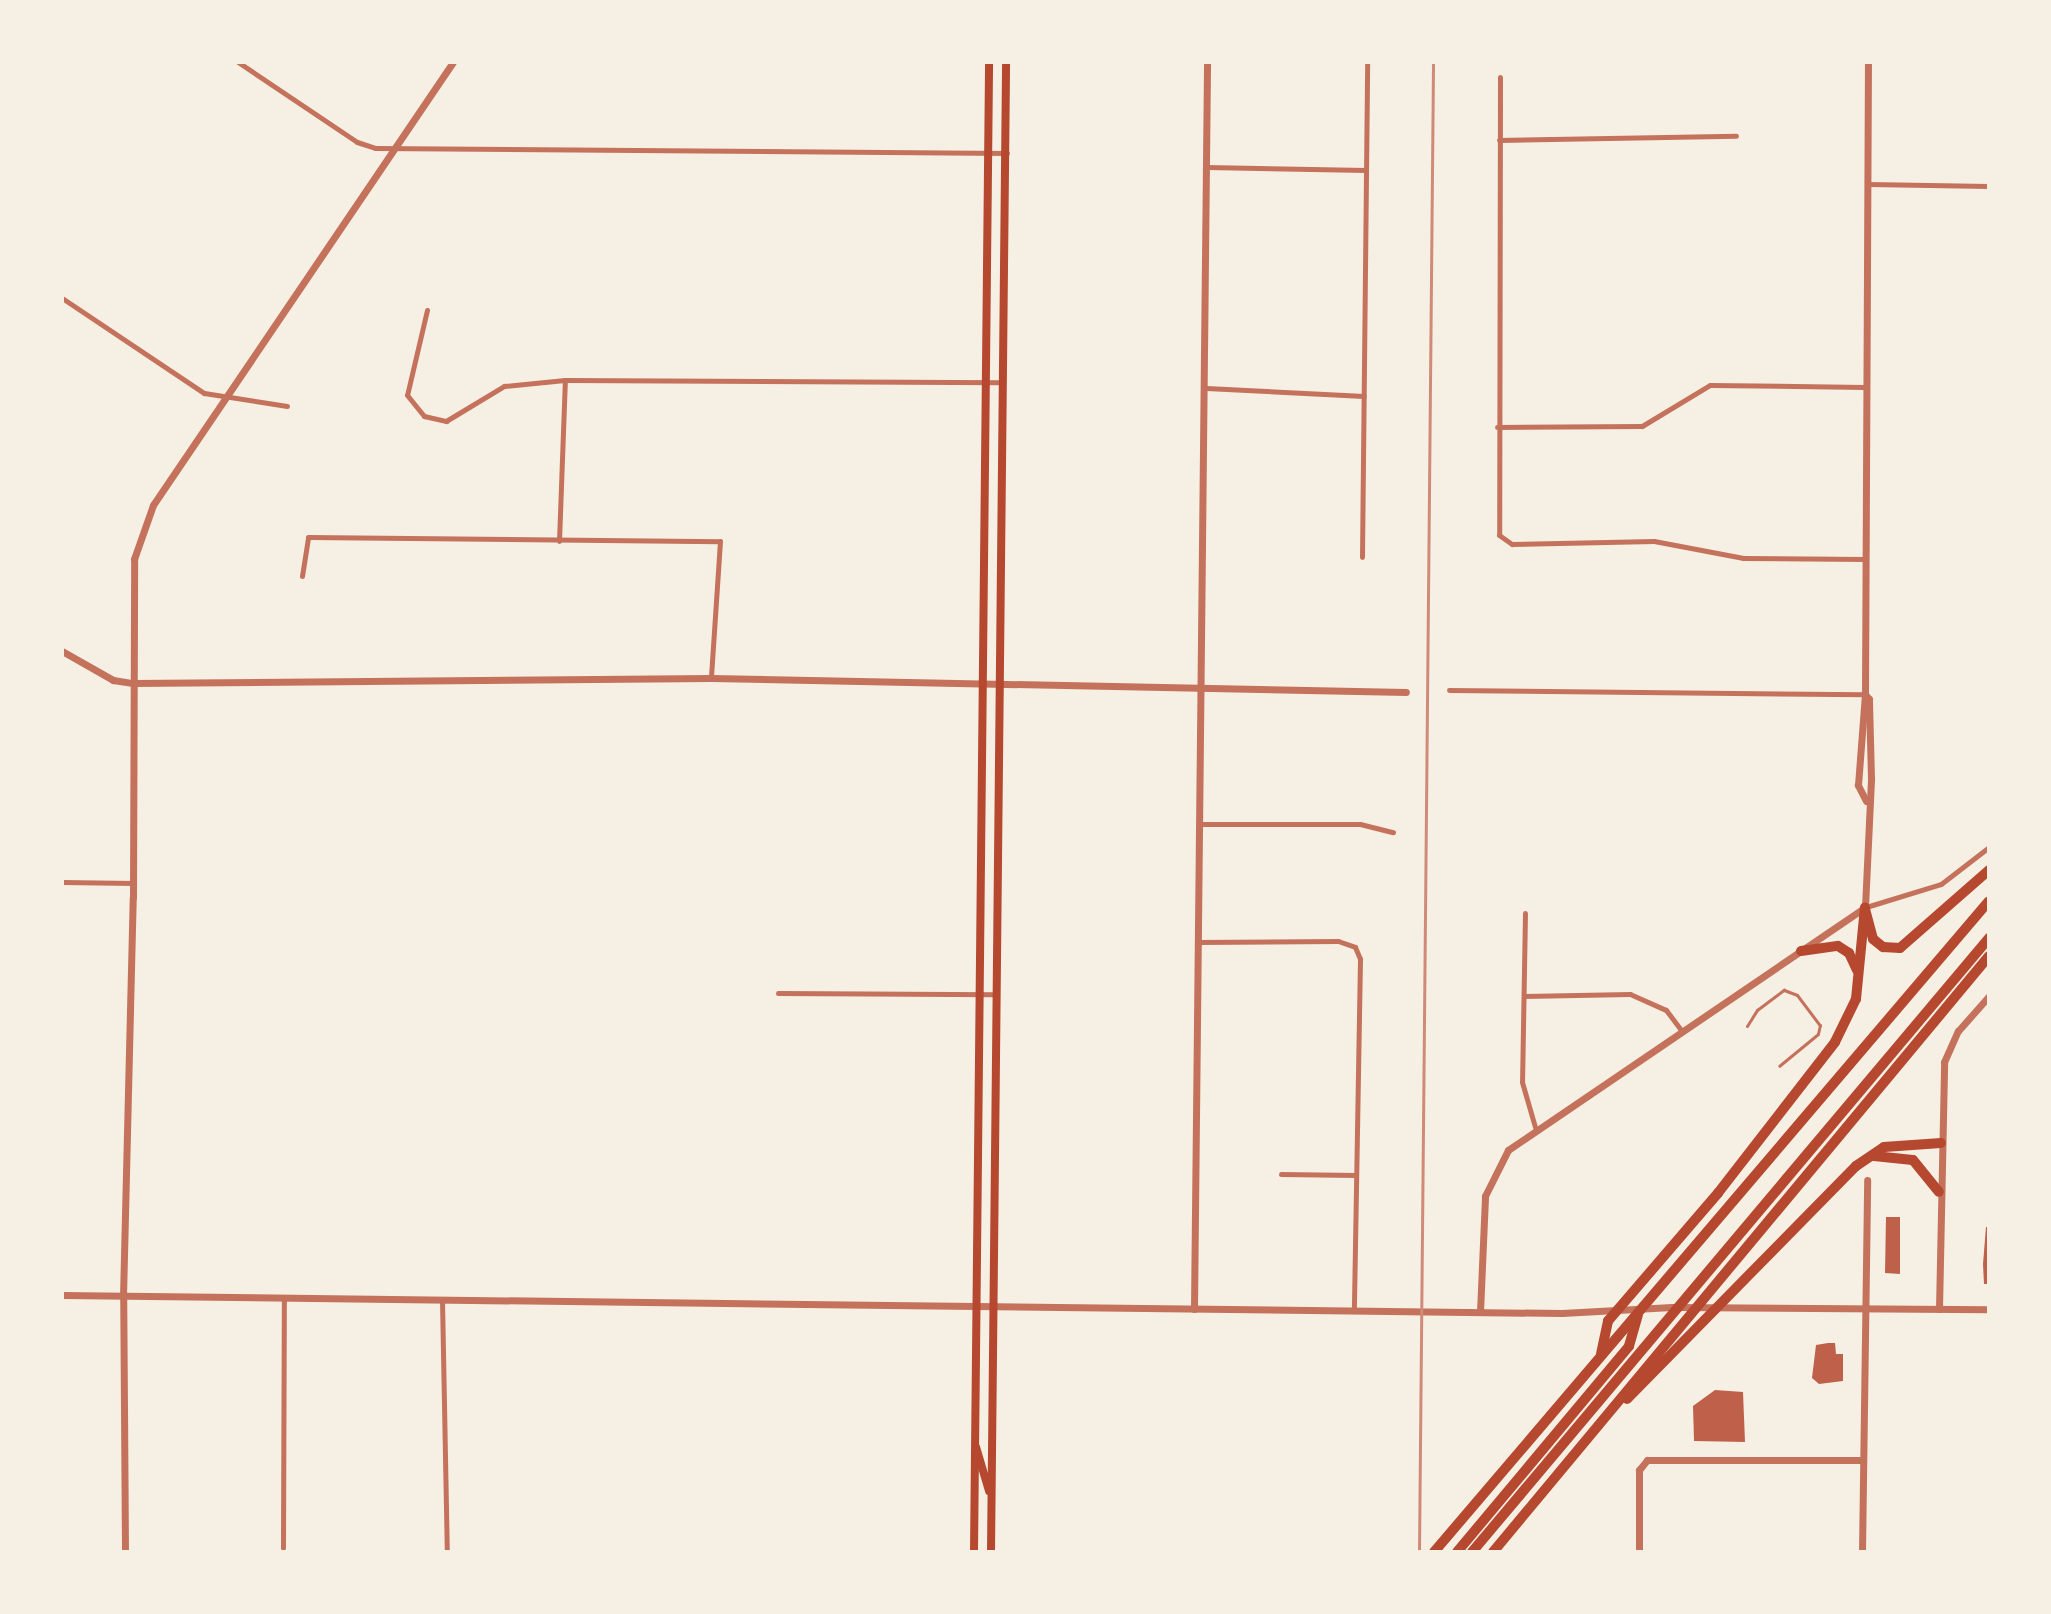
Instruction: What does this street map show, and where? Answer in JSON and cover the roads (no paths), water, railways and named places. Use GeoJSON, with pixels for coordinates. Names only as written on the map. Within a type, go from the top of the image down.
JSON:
{"type":"FeatureCollection","features":[{"type":"Feature","properties":{"kind":"highway"},"geometry":{"type":"LineString","coordinates":[[1865,907],[1873,939],[1883,947],[1900,948],[1989,870]]}},
{"type":"Feature","properties":{"kind":"highway"},"geometry":{"type":"LineString","coordinates":[[1434,1552],[1636,1319],[1989,901]]}},
{"type":"Feature","properties":{"kind":"highway"},"geometry":{"type":"LineString","coordinates":[[1600,1358],[1608,1321],[1819,1065],[1844,1027],[1858,983],[1865,907]]}},
{"type":"Feature","properties":{"kind":"highway"},"geometry":{"type":"LineString","coordinates":[[1472,1552],[1989,938]]}},
{"type":"Feature","properties":{"kind":"highway"},"geometry":{"type":"LineString","coordinates":[[1801,951],[1842,947],[1855,962],[1858,983]]}},
{"type":"Feature","properties":{"kind":"highway"},"geometry":{"type":"LineString","coordinates":[[1493,1552],[1989,956]]}},
{"type":"Feature","properties":{"kind":"highway"},"geometry":{"type":"LineString","coordinates":[[1594,1431],[1868,1157],[1895,1145],[1941,1143]]}},
{"type":"Feature","properties":{"kind":"highway"},"geometry":{"type":"LineString","coordinates":[[1868,1157],[1890,1154],[1913,1160],[1939,1192]]}},
{"type":"Feature","properties":{"kind":"highway"},"geometry":{"type":"LineString","coordinates":[[1457,1552],[1629,1346],[1636,1319]]}},
{"type":"Feature","properties":{"kind":"main road"},"geometry":{"type":"LineString","coordinates":[[974,1552],[979,1306],[976,993],[982,382],[990,152],[989,62]]}},
{"type":"Feature","properties":{"kind":"main road"},"geometry":{"type":"LineString","coordinates":[[991,1552],[996,1307],[996,994],[1002,688],[1006,62]]}},
{"type":"Feature","properties":{"kind":"main road"},"geometry":{"type":"LineString","coordinates":[[976,1446],[992,1506]]}},
{"type":"Feature","properties":{"kind":"street"},"geometry":{"type":"LineString","coordinates":[[238,62],[357,142],[396,146],[1007,153]]}},
{"type":"Feature","properties":{"kind":"street"},"geometry":{"type":"LineString","coordinates":[[125,1552],[123,1297],[133,883],[133,573],[140,534],[224,398],[453,62]]}},
{"type":"Feature","properties":{"kind":"street"},"geometry":{"type":"LineString","coordinates":[[1194,1309],[1207,62]]}},
{"type":"Feature","properties":{"kind":"street"},"geometry":{"type":"LineString","coordinates":[[1362,557],[1367,62]]}},
{"type":"Feature","properties":{"kind":"street"},"geometry":{"type":"LineString","coordinates":[[1866,801],[1858,785],[1865,694],[1864,387],[1868,62]]}},
{"type":"Feature","properties":{"kind":"street"},"geometry":{"type":"LineString","coordinates":[[1500,77],[1496,515],[1504,541],[1654,541],[1743,558],[1865,559]]}},
{"type":"Feature","properties":{"kind":"street"},"geometry":{"type":"LineString","coordinates":[[1499,140],[1736,136]]}},
{"type":"Feature","properties":{"kind":"street"},"geometry":{"type":"LineString","coordinates":[[1206,167],[1366,170]]}},
{"type":"Feature","properties":{"kind":"street"},"geometry":{"type":"LineString","coordinates":[[1867,184],[1989,186]]}},
{"type":"Feature","properties":{"kind":"street"},"geometry":{"type":"LineString","coordinates":[[62,298],[204,393],[287,406]]}},
{"type":"Feature","properties":{"kind":"street"},"geometry":{"type":"LineString","coordinates":[[427,310],[407,395],[424,416],[446,421],[504,386],[565,380],[1005,382]]}},
{"type":"Feature","properties":{"kind":"street"},"geometry":{"type":"LineString","coordinates":[[559,541],[565,380]]}},
{"type":"Feature","properties":{"kind":"street"},"geometry":{"type":"LineString","coordinates":[[1497,427],[1642,426],[1699,388],[1724,383],[1864,387]]}},
{"type":"Feature","properties":{"kind":"street"},"geometry":{"type":"LineString","coordinates":[[1206,388],[1364,396]]}},
{"type":"Feature","properties":{"kind":"street"},"geometry":{"type":"LineString","coordinates":[[302,576],[308,537],[720,541],[711,678]]}},
{"type":"Feature","properties":{"kind":"street"},"geometry":{"type":"LineString","coordinates":[[62,651],[113,680],[133,683],[711,678],[1002,688],[1406,692]]}},
{"type":"Feature","properties":{"kind":"street"},"geometry":{"type":"LineString","coordinates":[[1449,690],[1865,694]]}},
{"type":"Feature","properties":{"kind":"street"},"geometry":{"type":"LineString","coordinates":[[1865,694],[1871,764],[1866,801],[1865,907]]}},
{"type":"Feature","properties":{"kind":"street"},"geometry":{"type":"LineString","coordinates":[[1198,824],[1360,824],[1393,832]]}},
{"type":"Feature","properties":{"kind":"street"},"geometry":{"type":"LineString","coordinates":[[1480,1312],[1488,1185],[1508,1150],[1535,1127],[1865,907],[1941,884],[1989,847]]}},
{"type":"Feature","properties":{"kind":"street"},"geometry":{"type":"LineString","coordinates":[[62,882],[133,883]]}},
{"type":"Feature","properties":{"kind":"street"},"geometry":{"type":"LineString","coordinates":[[1525,913],[1522,1082],[1535,1127]]}},
{"type":"Feature","properties":{"kind":"street"},"geometry":{"type":"LineString","coordinates":[[1197,942],[1338,941],[1355,947],[1360,959],[1354,1311]]}},
{"type":"Feature","properties":{"kind":"street"},"geometry":{"type":"LineString","coordinates":[[778,993],[996,994]]}},
{"type":"Feature","properties":{"kind":"street"},"geometry":{"type":"LineString","coordinates":[[1524,996],[1630,994],[1666,1010],[1681,1030]]}},
{"type":"Feature","properties":{"kind":"street"},"geometry":{"type":"LineString","coordinates":[[1939,1309],[1944,1062],[1958,1031],[1989,996]]}},
{"type":"Feature","properties":{"kind":"street"},"geometry":{"type":"LineString","coordinates":[[1281,1174],[1356,1175]]}},
{"type":"Feature","properties":{"kind":"street"},"geometry":{"type":"LineString","coordinates":[[1862,1552],[1867,1180]]}},
{"type":"Feature","properties":{"kind":"street"},"geometry":{"type":"LineString","coordinates":[[62,1295],[1480,1312],[1989,1309]]}},
{"type":"Feature","properties":{"kind":"street"},"geometry":{"type":"LineString","coordinates":[[283,1548],[284,1300]]}},
{"type":"Feature","properties":{"kind":"street"},"geometry":{"type":"LineString","coordinates":[[442,1300],[447,1552]]}},
{"type":"Feature","properties":{"kind":"street"},"geometry":{"type":"LineString","coordinates":[[1639,1552],[1642,1463],[1863,1460]]}},
{"type":"Feature","properties":{"kind":"lane"},"geometry":{"type":"LineString","coordinates":[[1747,1026],[1757,1010],[1784,990],[1797,995],[1820,1025],[1818,1034],[1779,1066]]}},
{"type":"Feature","properties":{"kind":"railway"},"geometry":{"type":"LineString","coordinates":[[1419,1552],[1433,62]]}}]}
